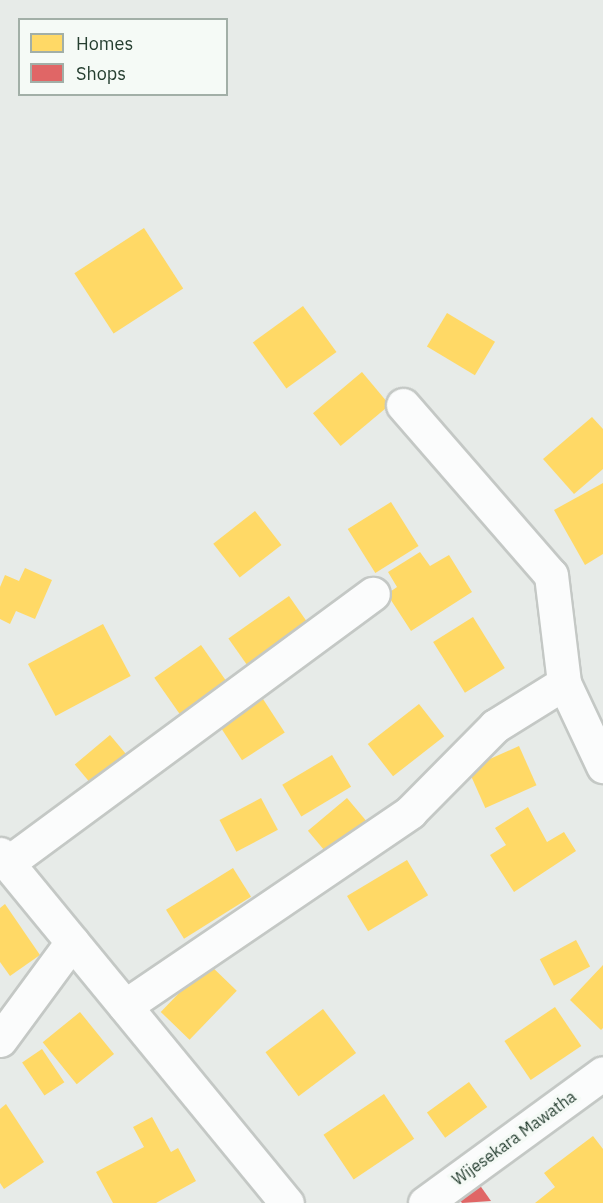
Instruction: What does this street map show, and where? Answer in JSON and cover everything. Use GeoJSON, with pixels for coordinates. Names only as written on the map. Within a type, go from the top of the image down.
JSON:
{"type":"FeatureCollection","features":[{"type":"Feature","properties":{"kind":"street"},"geometry":{"type":"LineString","coordinates":[[404,405],[551,575],[564,682],[603,766]]}},
{"type":"Feature","properties":{"kind":"street"},"geometry":{"type":"LineString","coordinates":[[287,1203],[5,858],[373,594]]}},
{"type":"Feature","properties":{"kind":"street"},"geometry":{"type":"LineString","coordinates":[[125,1006],[410,812],[495,726],[564,682]]}},
{"type":"Feature","properties":{"kind":"street"},"geometry":{"type":"LineString","coordinates":[[0,1040],[72,942]]}},
{"type":"Feature","properties":{"kind":"street","name":"Wijesekara Mawatha"},"geometry":{"type":"LineString","coordinates":[[425,1203],[603,1073]]}},
{"type":"Feature","properties":{"kind":"building: Homes"},"geometry":{"type":"Polygon","coordinates":[[[144,228],[183,288],[114,334],[74,273],[144,228]]]}},
{"type":"Feature","properties":{"kind":"building: Homes"},"geometry":{"type":"Polygon","coordinates":[[[303,306],[337,352],[286,389],[253,342],[303,306]]]}},
{"type":"Feature","properties":{"kind":"building: Homes"},"geometry":{"type":"Polygon","coordinates":[[[447,313],[495,342],[475,375],[427,346],[447,313]]]}},
{"type":"Feature","properties":{"kind":"building: Homes"},"geometry":{"type":"Polygon","coordinates":[[[362,372],[390,405],[341,446],[313,413],[362,372]]]}},
{"type":"Feature","properties":{"kind":"building: Homes"},"geometry":{"type":"Polygon","coordinates":[[[592,417],[603,429],[603,469],[574,494],[543,459],[592,417]]]}},
{"type":"Feature","properties":{"kind":"building: Homes"},"geometry":{"type":"Polygon","coordinates":[[[603,483],[603,554],[585,565],[554,510],[603,483]]]}},
{"type":"Feature","properties":{"kind":"building: Homes"},"geometry":{"type":"Polygon","coordinates":[[[391,502],[419,546],[375,573],[348,529],[391,502]]]}},
{"type":"Feature","properties":{"kind":"building: Homes"},"geometry":{"type":"Polygon","coordinates":[[[255,511],[281,545],[240,578],[213,544],[255,511]]]}},
{"type":"Feature","properties":{"kind":"building: Homes"},"geometry":{"type":"Polygon","coordinates":[[[420,552],[430,566],[449,555],[472,592],[411,631],[387,594],[397,587],[388,572],[420,552]]]}},
{"type":"Feature","properties":{"kind":"building: Homes"},"geometry":{"type":"Polygon","coordinates":[[[25,568],[52,580],[35,619],[16,611],[10,624],[0,619],[0,587],[5,575],[19,581],[25,568]]]}},
{"type":"Feature","properties":{"kind":"building: Homes"},"geometry":{"type":"Polygon","coordinates":[[[289,596],[309,625],[248,667],[228,638],[289,596]]]}},
{"type":"Feature","properties":{"kind":"building: Homes"},"geometry":{"type":"Polygon","coordinates":[[[473,617],[505,668],[465,693],[433,642],[473,617]]]}},
{"type":"Feature","properties":{"kind":"building: Homes"},"geometry":{"type":"Polygon","coordinates":[[[103,624],[131,676],[56,716],[28,664],[103,624]]]}},
{"type":"Feature","properties":{"kind":"building: Homes"},"geometry":{"type":"Polygon","coordinates":[[[201,645],[228,684],[181,716],[154,678],[201,645]]]}},
{"type":"Feature","properties":{"kind":"building: Homes"},"geometry":{"type":"Polygon","coordinates":[[[263,699],[285,733],[242,760],[220,727],[263,699]]]}},
{"type":"Feature","properties":{"kind":"building: Homes"},"geometry":{"type":"Polygon","coordinates":[[[419,704],[444,736],[393,776],[368,744],[419,704]]]}},
{"type":"Feature","properties":{"kind":"building: Homes"},"geometry":{"type":"Polygon","coordinates":[[[110,735],[129,758],[94,788],[75,765],[110,735]]]}},
{"type":"Feature","properties":{"kind":"building: Homes"},"geometry":{"type":"Polygon","coordinates":[[[519,746],[536,785],[485,808],[468,769],[519,746]]]}},
{"type":"Feature","properties":{"kind":"building: Homes"},"geometry":{"type":"Polygon","coordinates":[[[332,755],[351,787],[301,817],[282,785],[332,755]]]}},
{"type":"Feature","properties":{"kind":"building: Homes"},"geometry":{"type":"Polygon","coordinates":[[[261,798],[278,830],[236,852],[220,820],[261,798]]]}},
{"type":"Feature","properties":{"kind":"building: Homes"},"geometry":{"type":"Polygon","coordinates":[[[347,798],[368,823],[329,856],[308,831],[347,798]]]}},
{"type":"Feature","properties":{"kind":"building: Homes"},"geometry":{"type":"Polygon","coordinates":[[[528,807],[547,842],[564,832],[576,851],[514,892],[490,855],[506,845],[495,828],[528,807]]]}},
{"type":"Feature","properties":{"kind":"building: Homes"},"geometry":{"type":"Polygon","coordinates":[[[407,860],[428,895],[368,931],[347,896],[407,860]]]}},
{"type":"Feature","properties":{"kind":"building: Homes"},"geometry":{"type":"Polygon","coordinates":[[[233,868],[251,897],[184,939],[166,910],[233,868]]]}},
{"type":"Feature","properties":{"kind":"building: Homes"},"geometry":{"type":"Polygon","coordinates":[[[5,904],[40,955],[10,976],[0,962],[0,908],[5,904]]]}},
{"type":"Feature","properties":{"kind":"building: Homes"},"geometry":{"type":"Polygon","coordinates":[[[576,940],[590,966],[554,986],[540,959],[576,940]]]}},
{"type":"Feature","properties":{"kind":"building: Homes"},"geometry":{"type":"Polygon","coordinates":[[[208,963],[237,991],[190,1040],[161,1012],[208,963]]]}},
{"type":"Feature","properties":{"kind":"building: Homes"},"geometry":{"type":"Polygon","coordinates":[[[603,965],[603,1028],[601,1030],[570,1000],[603,965]]]}},
{"type":"Feature","properties":{"kind":"building: Homes"},"geometry":{"type":"Polygon","coordinates":[[[555,1007],[581,1046],[531,1080],[504,1041],[555,1007]]]}},
{"type":"Feature","properties":{"kind":"building: Homes"},"geometry":{"type":"Polygon","coordinates":[[[323,1009],[356,1053],[299,1096],[265,1052],[323,1009]]]}},
{"type":"Feature","properties":{"kind":"building: Homes"},"geometry":{"type":"Polygon","coordinates":[[[80,1012],[114,1054],[77,1084],[43,1042],[80,1012]]]}},
{"type":"Feature","properties":{"kind":"building: Homes"},"geometry":{"type":"Polygon","coordinates":[[[42,1049],[64,1082],[44,1096],[22,1062],[42,1049]]]}},
{"type":"Feature","properties":{"kind":"building: Homes"},"geometry":{"type":"Polygon","coordinates":[[[469,1082],[487,1107],[445,1138],[427,1113],[469,1082]]]}},
{"type":"Feature","properties":{"kind":"building: Homes"},"geometry":{"type":"Polygon","coordinates":[[[384,1094],[414,1139],[354,1180],[323,1135],[384,1094]]]}},
{"type":"Feature","properties":{"kind":"building: Homes"},"geometry":{"type":"Polygon","coordinates":[[[6,1104],[44,1162],[4,1189],[0,1183],[0,1109],[6,1104]]]}},
{"type":"Feature","properties":{"kind":"building: Homes"},"geometry":{"type":"Polygon","coordinates":[[[152,1117],[171,1152],[178,1148],[196,1181],[156,1203],[113,1203],[96,1172],[144,1147],[133,1127],[152,1117]]]}},
{"type":"Feature","properties":{"kind":"building: Homes"},"geometry":{"type":"Polygon","coordinates":[[[593,1136],[603,1149],[603,1203],[535,1203],[555,1187],[544,1173],[593,1136]]]}},
{"type":"Feature","properties":{"kind":"building: Shops"},"geometry":{"type":"Polygon","coordinates":[[[479,1184],[491,1201],[462,1203],[459,1199],[479,1184]]]}}]}
